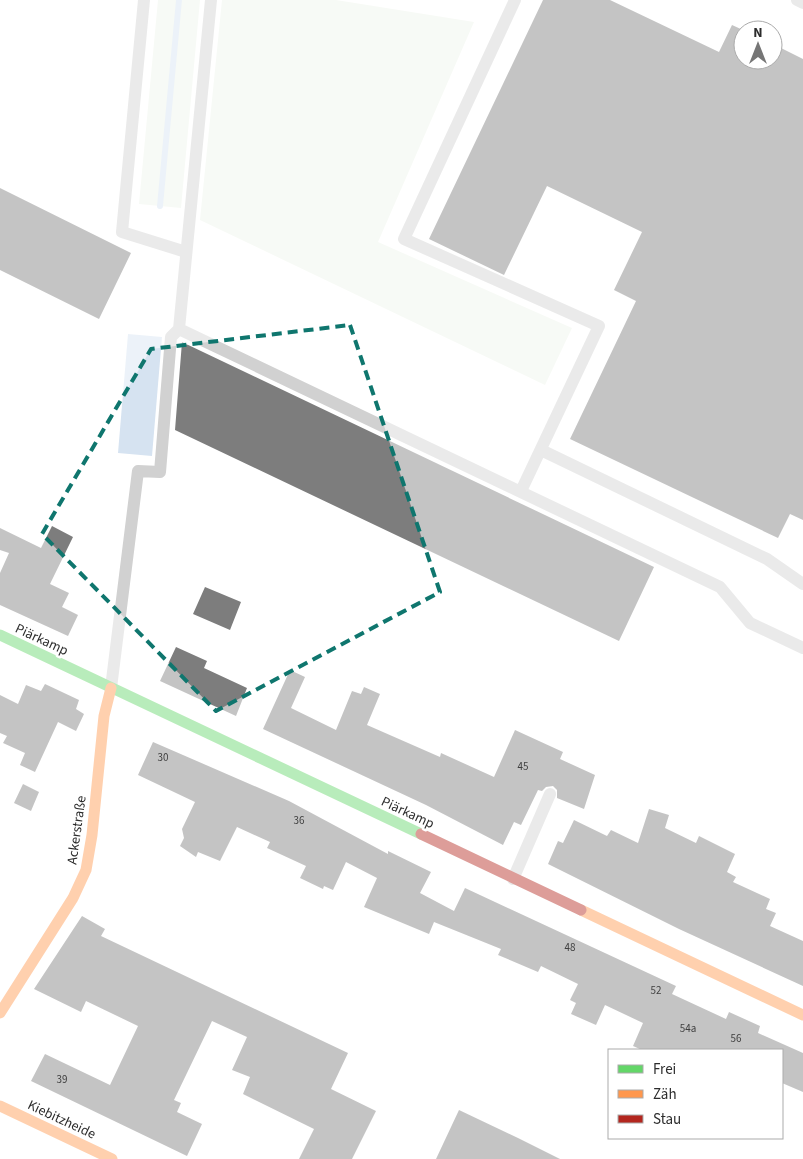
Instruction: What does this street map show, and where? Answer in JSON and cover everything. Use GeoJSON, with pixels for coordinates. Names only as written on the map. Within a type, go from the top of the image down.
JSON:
{"type":"FeatureCollection","features":[{"type":"Feature","properties":{"kind":"street","name":"Piärkamp"},"geometry":{"type":"LineString","coordinates":[[0,635],[513,879],[803,1014]]}},
{"type":"Feature","properties":{"kind":"street","name":"Ackerstraße"},"geometry":{"type":"LineString","coordinates":[[0,1013],[73,898],[86,870],[92,834],[104,716],[110,688]]}},
{"type":"Feature","properties":{"kind":"street","name":"Kiebitzheide"},"geometry":{"type":"LineString","coordinates":[[0,1106],[112,1159]]}},
{"type":"Feature","properties":{"kind":"lane"},"geometry":{"type":"LineString","coordinates":[[144,0],[122,232],[186,252]]}},
{"type":"Feature","properties":{"kind":"lane"},"geometry":{"type":"LineString","coordinates":[[110,688],[138,471],[160,472],[171,337],[179,329],[211,0]]}},
{"type":"Feature","properties":{"kind":"lane"},"geometry":{"type":"LineString","coordinates":[[515,0],[404,240],[599,326],[521,491]]}},
{"type":"Feature","properties":{"kind":"lane"},"geometry":{"type":"LineString","coordinates":[[797,0],[803,3]]}},
{"type":"Feature","properties":{"kind":"lane"},"geometry":{"type":"LineString","coordinates":[[179,329],[720,587],[750,623],[803,648]]}},
{"type":"Feature","properties":{"kind":"lane"},"geometry":{"type":"LineString","coordinates":[[541,450],[767,559],[803,584]]}},
{"type":"Feature","properties":{"kind":"lane"},"geometry":{"type":"LineString","coordinates":[[513,879],[550,794]]}},
{"type":"Feature","properties":{"kind":"highlighted area"},"geometry":{"type":"Polygon","coordinates":[[[350,325],[440,592],[216,711],[42,534],[151,349],[350,325]]]}},
{"type":"Feature","properties":{"kind":"shaded area"},"geometry":{"type":"Polygon","coordinates":[[[158,0],[200,0],[181,208],[139,204],[158,0]]]}},
{"type":"Feature","properties":{"kind":"shaded area"},"geometry":{"type":"Polygon","coordinates":[[[222,0],[336,0],[474,22],[378,242],[572,328],[545,385],[200,220],[222,0]]]}},
{"type":"Feature","properties":{"kind":"water"},"geometry":{"type":"Polygon","coordinates":[[[128,334],[162,337],[152,456],[118,453],[128,334]]]}},
{"type":"Feature","properties":{"kind":"building"},"geometry":{"type":"Polygon","coordinates":[[[543,0],[610,0],[719,52],[732,25],[733,70],[783,70],[783,49],[803,59],[803,520],[790,514],[778,538],[570,439],[636,301],[614,290],[642,232],[547,186],[504,275],[429,239],[543,0]]]}},
{"type":"Feature","properties":{"kind":"building"},"geometry":{"type":"Polygon","coordinates":[[[0,188],[131,253],[99,319],[0,270],[0,188]]]}},
{"type":"Feature","properties":{"kind":"building"},"geometry":{"type":"Polygon","coordinates":[[[182,342],[654,567],[619,641],[175,430],[182,342]]]}},
{"type":"Feature","properties":{"kind":"building"},"geometry":{"type":"Polygon","coordinates":[[[52,526],[73,537],[50,584],[69,593],[62,607],[78,615],[68,636],[0,605],[0,573],[9,553],[0,550],[0,528],[41,548],[52,526]]]}},
{"type":"Feature","properties":{"kind":"building"},"geometry":{"type":"Polygon","coordinates":[[[205,587],[241,602],[230,630],[193,614],[205,587]]]}},
{"type":"Feature","properties":{"kind":"building"},"geometry":{"type":"Polygon","coordinates":[[[176,647],[207,661],[204,668],[247,688],[236,716],[160,681],[176,647]]]}},
{"type":"Feature","properties":{"kind":"building"},"geometry":{"type":"Polygon","coordinates":[[[290,670],[305,677],[291,708],[336,730],[352,691],[361,694],[364,687],[380,694],[367,725],[440,757],[441,753],[494,777],[515,730],[563,752],[560,759],[595,775],[584,809],[557,798],[557,790],[553,786],[546,787],[542,791],[538,790],[521,825],[514,822],[503,845],[426,805],[263,729],[290,670]]]}},
{"type":"Feature","properties":{"kind":"building"},"geometry":{"type":"Polygon","coordinates":[[[45,684],[79,700],[76,709],[84,714],[76,731],[58,722],[35,772],[20,765],[25,753],[3,743],[7,736],[0,733],[0,695],[18,704],[26,685],[41,691],[45,684]]]}},
{"type":"Feature","properties":{"kind":"building"},"geometry":{"type":"Polygon","coordinates":[[[153,742],[289,801],[388,854],[388,851],[431,872],[420,893],[454,911],[465,888],[676,986],[672,994],[726,1019],[729,1012],[760,1026],[758,1033],[803,1053],[803,1092],[783,1083],[783,1049],[640,1049],[633,1046],[643,1023],[605,1005],[596,1025],[571,1014],[576,1003],[570,1000],[578,984],[541,966],[538,972],[498,955],[501,949],[434,922],[429,934],[364,907],[377,878],[346,862],[333,890],[324,886],[323,889],[300,878],[306,866],[267,848],[270,842],[237,827],[220,861],[198,852],[196,857],[180,846],[184,838],[182,829],[195,802],[138,775],[153,742]]]}},
{"type":"Feature","properties":{"kind":"building"},"geometry":{"type":"Polygon","coordinates":[[[23,784],[39,792],[31,811],[14,803],[23,784]]]}},
{"type":"Feature","properties":{"kind":"building"},"geometry":{"type":"Polygon","coordinates":[[[649,809],[669,815],[665,828],[696,843],[699,836],[735,854],[727,872],[736,877],[733,882],[770,899],[766,909],[776,913],[770,926],[803,941],[803,986],[679,929],[548,864],[558,841],[563,843],[574,820],[607,836],[611,830],[638,843],[649,809]]]}},
{"type":"Feature","properties":{"kind":"building"},"geometry":{"type":"Polygon","coordinates":[[[82,916],[105,929],[101,936],[348,1053],[331,1089],[376,1111],[352,1159],[299,1159],[314,1129],[243,1094],[250,1077],[232,1070],[247,1037],[212,1021],[174,1100],[181,1103],[177,1112],[202,1124],[187,1156],[31,1081],[45,1054],[110,1085],[138,1026],[86,1001],[81,1012],[34,989],[82,916]]]}},
{"type":"Feature","properties":{"kind":"building"},"geometry":{"type":"Polygon","coordinates":[[[459,1110],[518,1138],[560,1159],[436,1159],[459,1110]]]}},
{"type":"Feature","properties":{"kind":"waterway"},"geometry":{"type":"LineString","coordinates":[[160,206],[179,0]]}},
{"type":"Feature","properties":{"kind":"traffic: fast"},"geometry":{"type":"LineString","coordinates":[[0,635],[421,834]]}},
{"type":"Feature","properties":{"kind":"traffic: slow"},"geometry":{"type":"LineString","coordinates":[[0,1013],[73,898],[86,870],[92,835],[104,716],[111,688]]}},
{"type":"Feature","properties":{"kind":"traffic: slow"},"geometry":{"type":"LineString","coordinates":[[581,910],[803,1015]]}},
{"type":"Feature","properties":{"kind":"traffic: slow"},"geometry":{"type":"LineString","coordinates":[[0,1106],[112,1159]]}},
{"type":"Feature","properties":{"kind":"traffic: jam"},"geometry":{"type":"LineString","coordinates":[[421,834],[581,910]]}}]}
